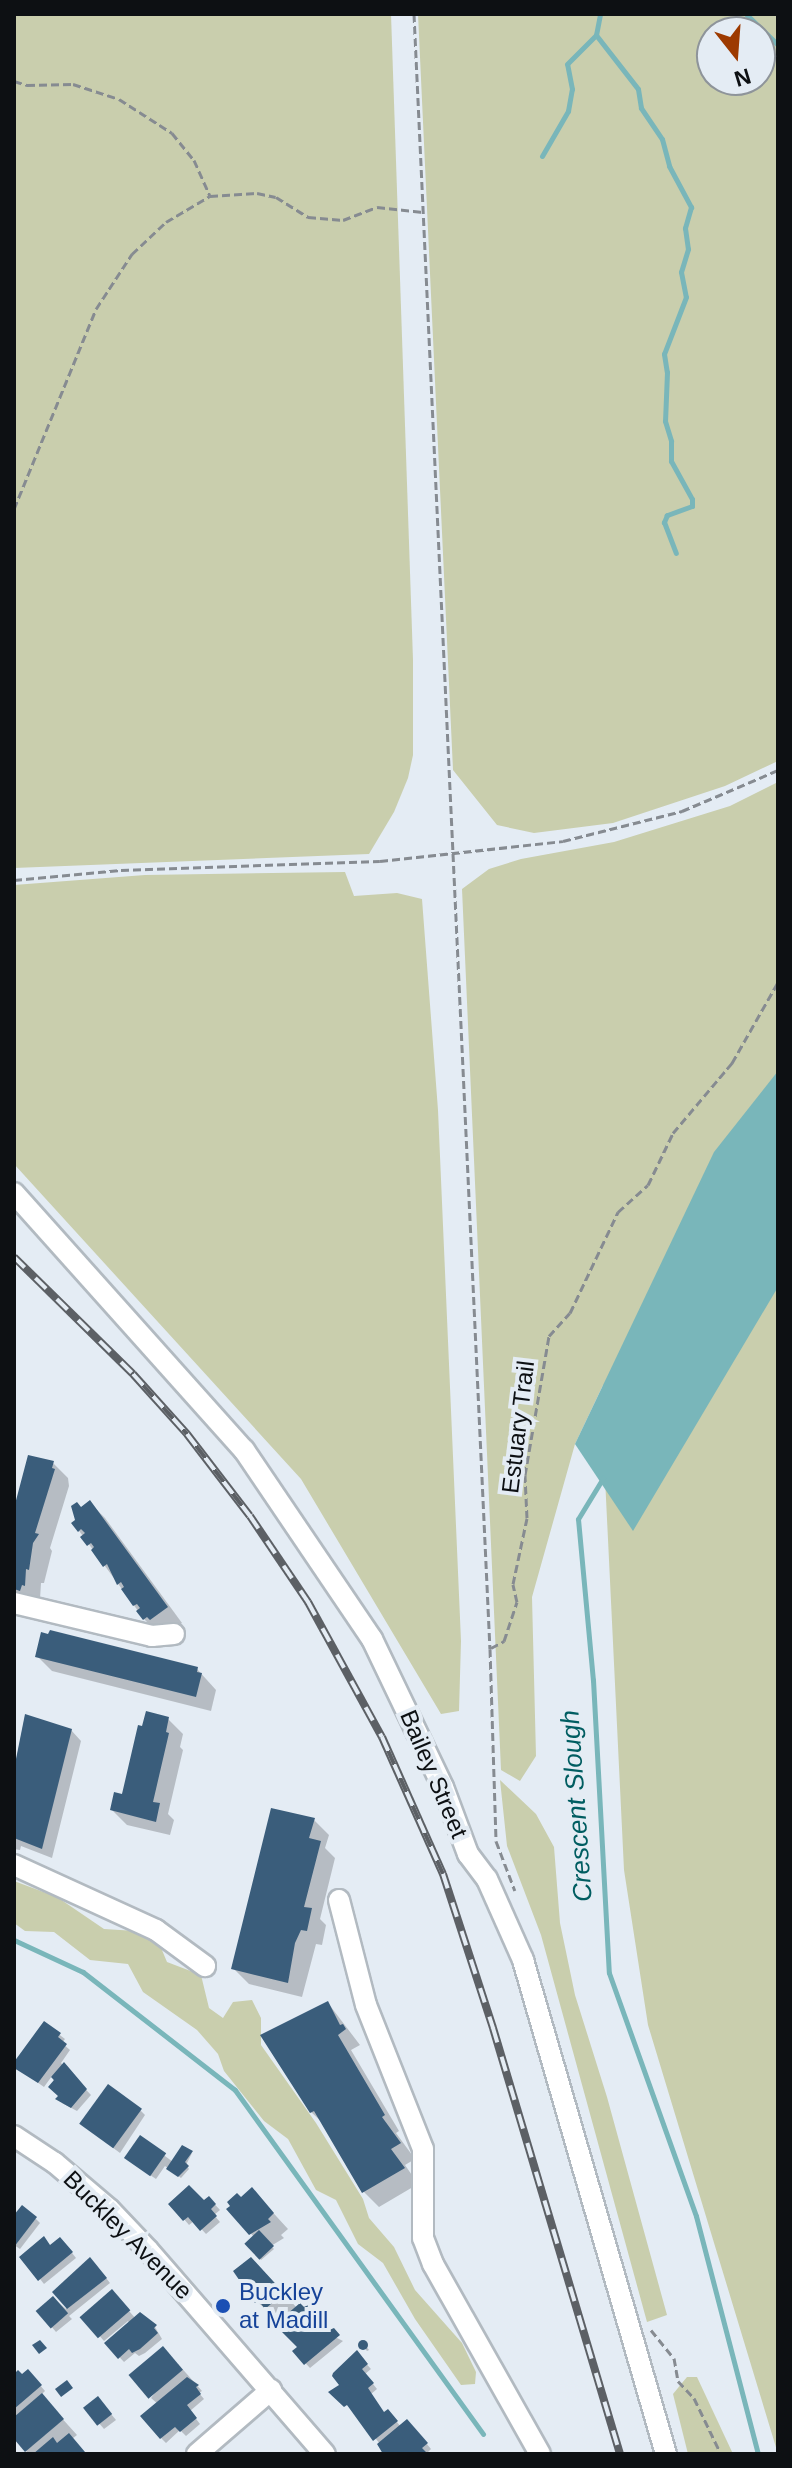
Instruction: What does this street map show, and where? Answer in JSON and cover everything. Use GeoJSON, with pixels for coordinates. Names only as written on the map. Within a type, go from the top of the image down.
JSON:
{"type":"FeatureCollection","features":[{"type":"Feature","properties":{"kind":"street","name":"Bailey Street"},"geometry":{"type":"LineString","coordinates":[[14,1193],[244,1450],[364,1627],[443,1787],[468,1854],[487,1879],[523,1960],[666,2454]]}},
{"type":"Feature","properties":{"kind":"street"},"geometry":{"type":"LineString","coordinates":[[14,1603],[152,1636],[174,1634]]}},
{"type":"Feature","properties":{"kind":"street"},"geometry":{"type":"LineString","coordinates":[[14,1865],[156,1930],[205,1966]]}},
{"type":"Feature","properties":{"kind":"street"},"geometry":{"type":"LineString","coordinates":[[339,1900],[366,2005],[423,2149],[423,2238],[433,2264],[540,2454]]}},
{"type":"Feature","properties":{"kind":"street","name":"Buckley Avenue"},"geometry":{"type":"LineString","coordinates":[[14,2136],[55,2163],[109,2209],[180,2285],[325,2454]]}},
{"type":"Feature","properties":{"kind":"street"},"geometry":{"type":"LineString","coordinates":[[197,2454],[271,2390]]}},
{"type":"Feature","properties":{"kind":"path"},"geometry":{"type":"LineString","coordinates":[[414,14],[490,1649],[496,1841],[514,1888],[517,1906],[505,1918]]}},
{"type":"Feature","properties":{"kind":"path"},"geometry":{"type":"LineString","coordinates":[[14,81],[27,85],[73,84],[119,99],[172,133],[194,160],[210,196]]}},
{"type":"Feature","properties":{"kind":"path"},"geometry":{"type":"LineString","coordinates":[[14,509],[96,309],[132,254],[166,222],[210,196],[257,193],[276,197],[308,217],[343,220],[377,207],[423,212]]}},
{"type":"Feature","properties":{"kind":"path"},"geometry":{"type":"LineString","coordinates":[[14,880],[121,870],[380,861],[563,841],[682,811],[778,770]]}},
{"type":"Feature","properties":{"kind":"path","name":"Estuary Trail"},"geometry":{"type":"LineString","coordinates":[[490,1649],[504,1641],[517,1602],[513,1584],[527,1518],[525,1475],[539,1413],[549,1336],[570,1313],[618,1212],[648,1185],[673,1133],[732,1063],[778,982]]}},
{"type":"Feature","properties":{"kind":"path"},"geometry":{"type":"LineString","coordinates":[[651,2330],[674,2358],[678,2381],[694,2398],[721,2454]]}},
{"type":"Feature","properties":{"kind":"green space"},"geometry":{"type":"Polygon","coordinates":[[[14,14],[391,14],[413,660],[413,755],[408,778],[394,812],[369,854],[14,868],[14,14]]]}},
{"type":"Feature","properties":{"kind":"green space"},"geometry":{"type":"Polygon","coordinates":[[[418,14],[778,14],[778,761],[725,786],[613,823],[534,833],[497,825],[453,770],[418,14]]]}},
{"type":"Feature","properties":{"kind":"green space"},"geometry":{"type":"Polygon","coordinates":[[[778,782],[778,2454],[648,2025],[624,1870],[601,1395],[603,1385],[575,1444],[532,1597],[536,1756],[520,1781],[501,1770],[462,889],[489,869],[521,859],[614,842],[730,806],[778,782]]]}},
{"type":"Feature","properties":{"kind":"green space"},"geometry":{"type":"Polygon","coordinates":[[[345,872],[354,896],[397,893],[422,899],[438,1110],[461,1641],[459,1711],[441,1714],[301,1479],[14,1164],[14,885],[145,875],[345,872]]]}},
{"type":"Feature","properties":{"kind":"green space"},"geometry":{"type":"Polygon","coordinates":[[[500,1780],[536,1814],[554,1847],[560,1923],[575,1995],[607,2097],[667,2315],[647,2322],[541,1935],[507,1846],[500,1780]]]}},
{"type":"Feature","properties":{"kind":"green space"},"geometry":{"type":"Polygon","coordinates":[[[14,1881],[57,1897],[104,1929],[136,1931],[159,1943],[167,1962],[201,1975],[209,2008],[223,2018],[233,2002],[252,2000],[261,2018],[261,2045],[316,2123],[363,2199],[369,2218],[394,2247],[415,2290],[462,2343],[476,2372],[475,2384],[461,2385],[415,2319],[383,2263],[358,2244],[336,2200],[316,2190],[288,2139],[264,2121],[224,2071],[218,2054],[197,2030],[143,1992],[128,1964],[90,1960],[54,1932],[25,1931],[14,1923],[14,1881]]]}},
{"type":"Feature","properties":{"kind":"green space"},"geometry":{"type":"Polygon","coordinates":[[[687,2377],[697,2377],[733,2454],[688,2454],[673,2394],[687,2377]]]}},
{"type":"Feature","properties":{"kind":"water"},"geometry":{"type":"Polygon","coordinates":[[[778,1071],[778,1287],[633,1531],[575,1444],[714,1152],[778,1071]]]}},
{"type":"Feature","properties":{"kind":"building"},"geometry":{"type":"Polygon","coordinates":[[[28,1455],[54,1461],[52,1468],[55,1469],[35,1533],[39,1534],[33,1543],[29,1570],[26,1569],[25,1586],[22,1585],[20,1591],[14,1589],[14,1508],[28,1455]]]}},
{"type":"Feature","properties":{"kind":"building"},"geometry":{"type":"Polygon","coordinates":[[[90,1500],[168,1607],[150,1620],[147,1617],[143,1620],[136,1611],[140,1608],[137,1604],[133,1606],[121,1589],[124,1587],[121,1582],[117,1585],[107,1564],[103,1567],[91,1550],[94,1547],[91,1543],[87,1546],[80,1537],[85,1533],[81,1529],[78,1532],[71,1523],[75,1520],[71,1506],[77,1502],[81,1507],[90,1500]]]}},
{"type":"Feature","properties":{"kind":"building"},"geometry":{"type":"Polygon","coordinates":[[[50,1630],[198,1667],[197,1672],[202,1673],[196,1697],[35,1657],[41,1632],[48,1634],[50,1630]]]}},
{"type":"Feature","properties":{"kind":"building"},"geometry":{"type":"Polygon","coordinates":[[[146,1711],[169,1717],[166,1732],[169,1733],[153,1802],[160,1803],[156,1822],[110,1810],[114,1792],[122,1794],[138,1725],[142,1726],[146,1711]]]}},
{"type":"Feature","properties":{"kind":"building"},"geometry":{"type":"Polygon","coordinates":[[[25,1714],[72,1729],[42,1849],[14,1838],[14,1769],[25,1714]]]}},
{"type":"Feature","properties":{"kind":"building"},"geometry":{"type":"Polygon","coordinates":[[[271,1808],[315,1818],[309,1838],[321,1841],[304,1907],[312,1908],[307,1931],[301,1930],[295,1943],[288,1983],[231,1969],[271,1808]]]}},
{"type":"Feature","properties":{"kind":"building"},"geometry":{"type":"Polygon","coordinates":[[[328,2001],[340,2025],[343,2024],[346,2029],[338,2035],[385,2115],[382,2117],[401,2143],[391,2149],[405,2168],[362,2193],[314,2111],[310,2113],[260,2035],[328,2001]]]}},
{"type":"Feature","properties":{"kind":"building"},"geometry":{"type":"Polygon","coordinates":[[[44,2021],[61,2033],[58,2037],[67,2044],[38,2083],[14,2068],[14,2062],[44,2021]]]}},
{"type":"Feature","properties":{"kind":"building"},"geometry":{"type":"Polygon","coordinates":[[[64,2062],[87,2089],[71,2108],[55,2099],[58,2096],[48,2087],[54,2080],[51,2077],[64,2062]]]}},
{"type":"Feature","properties":{"kind":"building"},"geometry":{"type":"Polygon","coordinates":[[[108,2084],[142,2109],[113,2148],[79,2124],[108,2084]]]}},
{"type":"Feature","properties":{"kind":"building"},"geometry":{"type":"Polygon","coordinates":[[[140,2135],[166,2153],[150,2176],[124,2158],[140,2135]]]}},
{"type":"Feature","properties":{"kind":"building"},"geometry":{"type":"Polygon","coordinates":[[[182,2145],[193,2151],[185,2162],[189,2166],[178,2177],[166,2169],[182,2145]]]}},
{"type":"Feature","properties":{"kind":"building"},"geometry":{"type":"Polygon","coordinates":[[[189,2185],[204,2200],[209,2196],[216,2204],[211,2209],[217,2216],[200,2231],[188,2217],[183,2221],[168,2204],[189,2185]]]}},
{"type":"Feature","properties":{"kind":"building"},"geometry":{"type":"Polygon","coordinates":[[[252,2187],[274,2213],[268,2219],[271,2222],[249,2235],[226,2209],[230,2206],[227,2202],[237,2193],[241,2197],[252,2187]]]}},
{"type":"Feature","properties":{"kind":"building"},"geometry":{"type":"Polygon","coordinates":[[[22,2205],[37,2217],[14,2247],[14,2215],[22,2205]]]}},
{"type":"Feature","properties":{"kind":"building"},"geometry":{"type":"Polygon","coordinates":[[[259,2230],[274,2246],[259,2260],[244,2244],[259,2230]]]}},
{"type":"Feature","properties":{"kind":"building"},"geometry":{"type":"Polygon","coordinates":[[[44,2236],[50,2245],[60,2237],[73,2252],[38,2281],[19,2257],[44,2236]]]}},
{"type":"Feature","properties":{"kind":"building"},"geometry":{"type":"Polygon","coordinates":[[[90,2257],[107,2278],[67,2309],[52,2292],[90,2257]]]}},
{"type":"Feature","properties":{"kind":"building"},"geometry":{"type":"Polygon","coordinates":[[[251,2257],[284,2293],[265,2309],[258,2300],[255,2303],[233,2271],[251,2257]]]}},
{"type":"Feature","properties":{"kind":"building"},"geometry":{"type":"Polygon","coordinates":[[[112,2289],[130,2310],[98,2338],[80,2317],[112,2289]]]}},
{"type":"Feature","properties":{"kind":"building"},"geometry":{"type":"Polygon","coordinates":[[[53,2296],[68,2313],[51,2328],[36,2311],[53,2296]]]}},
{"type":"Feature","properties":{"kind":"building"},"geometry":{"type":"Polygon","coordinates":[[[300,2303],[304,2307],[311,2304],[327,2331],[334,2328],[340,2335],[304,2365],[292,2351],[297,2347],[282,2332],[287,2328],[280,2320],[300,2303]]]}},
{"type":"Feature","properties":{"kind":"building"},"geometry":{"type":"Polygon","coordinates":[[[140,2312],[157,2325],[154,2328],[158,2333],[140,2349],[132,2353],[129,2349],[118,2359],[104,2343],[140,2312]]]}},
{"type":"Feature","properties":{"kind":"building"},"geometry":{"type":"Polygon","coordinates":[[[40,2340],[47,2348],[39,2354],[32,2345],[40,2340]]]}},
{"type":"Feature","properties":{"kind":"building"},"geometry":{"type":"Polygon","coordinates":[[[363,2340],[368,2345],[363,2350],[358,2345],[363,2340]]]}},
{"type":"Feature","properties":{"kind":"building"},"geometry":{"type":"Polygon","coordinates":[[[163,2346],[183,2370],[148,2399],[129,2375],[163,2346]]]}},
{"type":"Feature","properties":{"kind":"building"},"geometry":{"type":"Polygon","coordinates":[[[357,2350],[368,2364],[362,2369],[374,2383],[368,2388],[384,2412],[388,2409],[398,2421],[373,2441],[347,2405],[344,2407],[328,2392],[339,2385],[333,2373],[357,2350]]]}},
{"type":"Feature","properties":{"kind":"building"},"geometry":{"type":"Polygon","coordinates":[[[28,2369],[42,2385],[14,2409],[14,2374],[18,2370],[22,2374],[28,2369]]]}},
{"type":"Feature","properties":{"kind":"building"},"geometry":{"type":"Polygon","coordinates":[[[187,2377],[199,2385],[196,2387],[201,2394],[187,2405],[197,2418],[180,2432],[175,2427],[160,2439],[140,2416],[187,2377]]]}},
{"type":"Feature","properties":{"kind":"building"},"geometry":{"type":"Polygon","coordinates":[[[67,2380],[73,2388],[61,2397],[55,2389],[67,2380]]]}},
{"type":"Feature","properties":{"kind":"building"},"geometry":{"type":"Polygon","coordinates":[[[42,2393],[64,2419],[25,2452],[14,2439],[14,2417],[42,2393]]]}},
{"type":"Feature","properties":{"kind":"building"},"geometry":{"type":"Polygon","coordinates":[[[98,2396],[112,2414],[97,2426],[83,2408],[98,2396]]]}},
{"type":"Feature","properties":{"kind":"building"},"geometry":{"type":"Polygon","coordinates":[[[407,2419],[428,2443],[422,2448],[428,2454],[383,2454],[377,2444],[407,2419]]]}},
{"type":"Feature","properties":{"kind":"building"},"geometry":{"type":"Polygon","coordinates":[[[69,2433],[85,2452],[83,2454],[33,2454],[53,2437],[57,2443],[69,2433]]]}},
{"type":"Feature","properties":{"kind":"waterway"},"geometry":{"type":"LineString","coordinates":[[542,156],[568,111],[572,89],[567,64],[596,35],[600,14]]}},
{"type":"Feature","properties":{"kind":"waterway"},"geometry":{"type":"LineString","coordinates":[[746,14],[778,45]]}},
{"type":"Feature","properties":{"kind":"waterway"},"geometry":{"type":"LineString","coordinates":[[596,35],[638,89],[641,108],[662,139],[669,166],[691,207],[685,228],[688,249],[681,272],[686,297],[664,354],[667,372],[665,421],[671,441],[671,461],[692,499],[692,506],[667,515],[664,522],[676,553]]}},
{"type":"Feature","properties":{"kind":"waterway","name":"Crescent Slough"},"geometry":{"type":"LineString","coordinates":[[603,1478],[578,1519],[593,1680],[609,1973],[696,2216],[758,2454]]}},
{"type":"Feature","properties":{"kind":"waterway"},"geometry":{"type":"LineString","coordinates":[[14,1940],[83,1972],[235,2090],[483,2434]]}},
{"type":"Feature","properties":{"kind":"railway"},"geometry":{"type":"LineString","coordinates":[[14,1257],[133,1374],[187,1434],[250,1516],[308,1602],[382,1737],[443,1874],[493,2028],[620,2454]]}},
{"type":"Feature","properties":{"kind":"place","name":"Buckley at Madill"},"geometry":{"type":"Point","coordinates":[223,2306]}}]}
